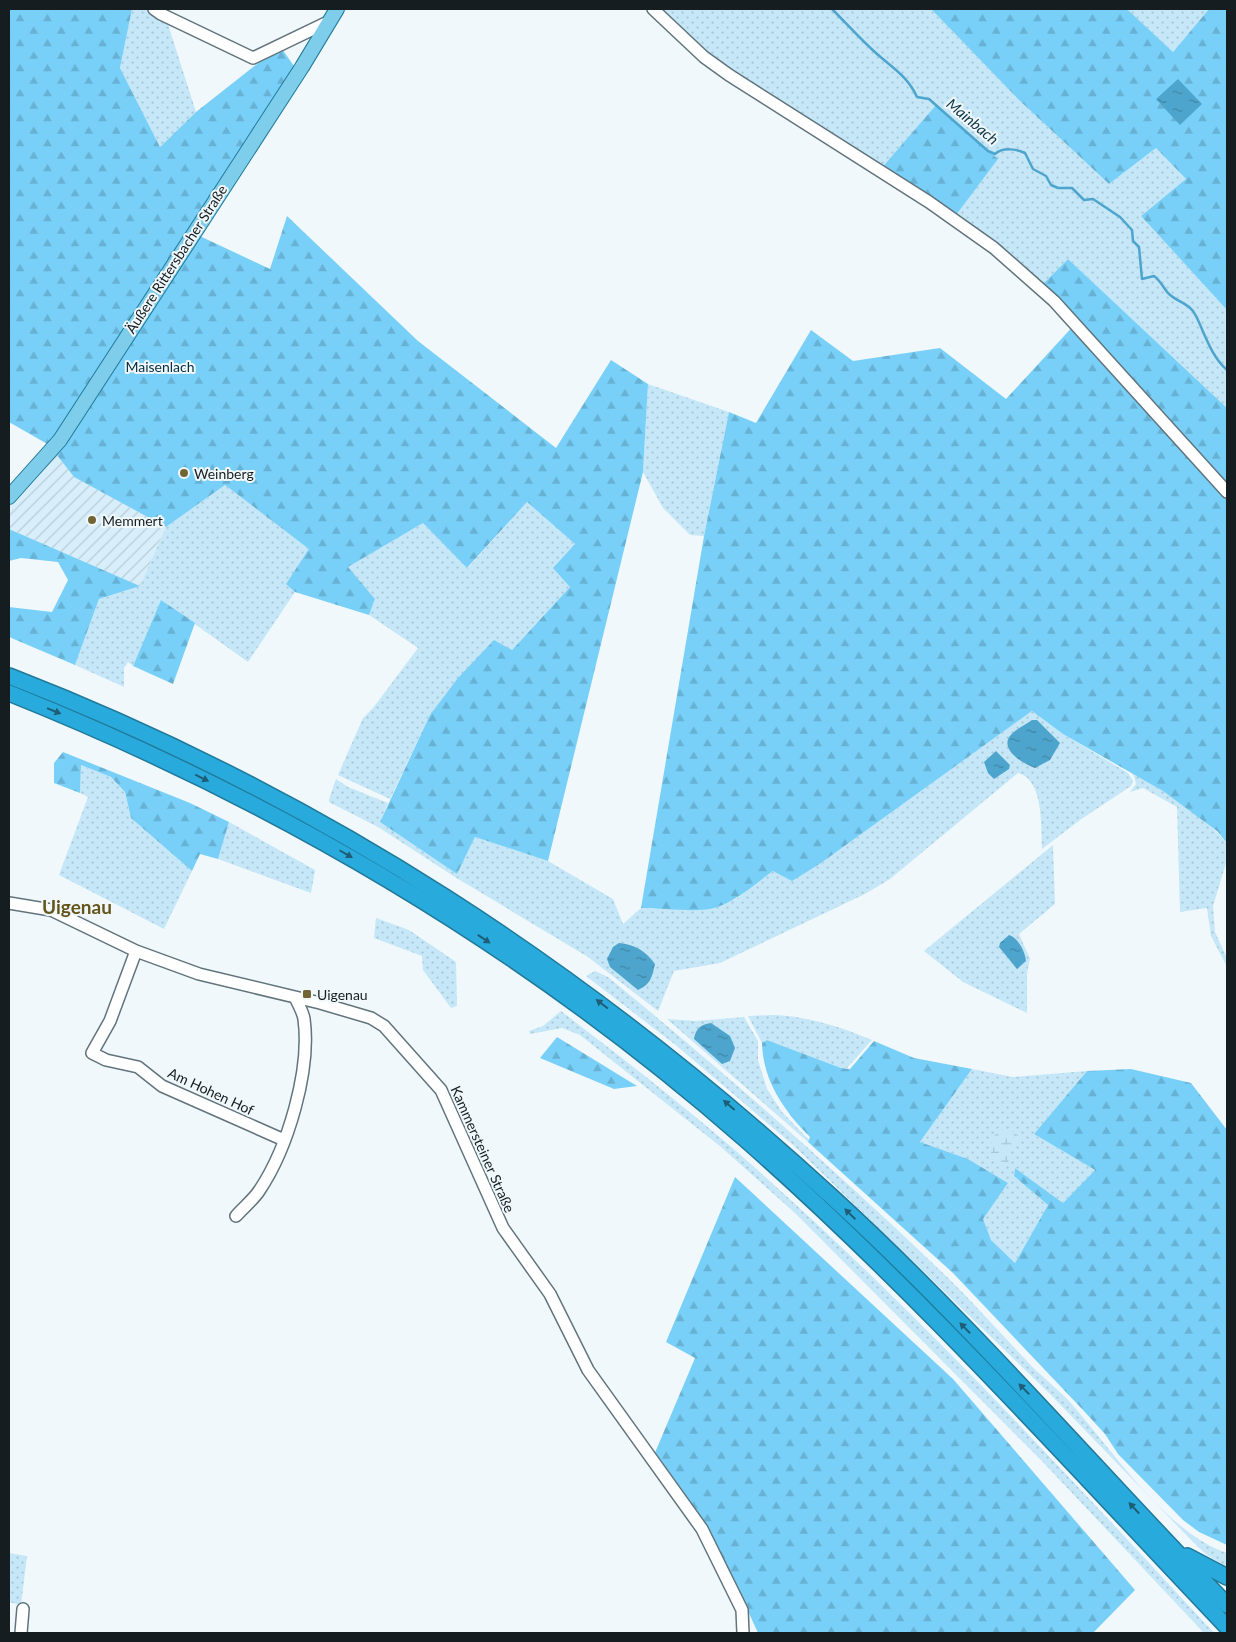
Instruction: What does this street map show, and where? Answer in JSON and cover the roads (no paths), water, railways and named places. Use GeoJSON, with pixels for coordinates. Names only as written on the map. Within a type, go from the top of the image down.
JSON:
{"type":"FeatureCollection","features":[{"type":"Feature","properties":{"kind":"highway"},"geometry":{"type":"LineString","coordinates":[[9,676],[173,745],[304,812],[455,902],[602,1003],[702,1082],[835,1199],[932,1293],[1227,1605]]}},
{"type":"Feature","properties":{"kind":"highway"},"geometry":{"type":"LineString","coordinates":[[9,693],[176,765],[308,832],[434,907],[594,1017],[690,1093],[745,1140],[863,1248],[1227,1627]]}},
{"type":"Feature","properties":{"kind":"highway"},"geometry":{"type":"LineString","coordinates":[[1168,1544],[1208,1569],[1227,1577]]}},
{"type":"Feature","properties":{"kind":"main road","name":"Äußere Rittersbacher Straße"},"geometry":{"type":"LineString","coordinates":[[9,498],[60,440],[334,15]]}},
{"type":"Feature","properties":{"kind":"street"},"geometry":{"type":"LineString","coordinates":[[154,9],[160,14],[252,58],[334,15]]}},
{"type":"Feature","properties":{"kind":"street"},"geometry":{"type":"LineString","coordinates":[[653,9],[704,57],[729,75],[929,202],[979,236],[1015,265],[1054,301],[1227,492]]}},
{"type":"Feature","properties":{"kind":"street","name":"Kammersteiner Straße"},"geometry":{"type":"LineString","coordinates":[[9,903],[51,910],[136,951],[200,974],[371,1018],[384,1026],[441,1090],[503,1228],[550,1294],[588,1370],[702,1529],[742,1610],[743,1633]]}},
{"type":"Feature","properties":{"kind":"street","name":"Am Hohen Hof"},"geometry":{"type":"LineString","coordinates":[[136,951],[110,1021],[92,1053],[106,1060],[138,1067],[162,1086],[284,1140]]}},
{"type":"Feature","properties":{"kind":"street"},"geometry":{"type":"LineString","coordinates":[[236,1216],[258,1192],[270,1172],[284,1140],[296,1102],[305,1058],[304,1017],[295,997]]}},
{"type":"Feature","properties":{"kind":"street"},"geometry":{"type":"LineString","coordinates":[[21,1633],[23,1609]]}},
{"type":"Feature","properties":{"kind":"water"},"geometry":{"type":"Polygon","coordinates":[[[1178,79],[1202,104],[1180,125],[1156,99],[1178,79]]]}},
{"type":"Feature","properties":{"kind":"water"},"geometry":{"type":"Polygon","coordinates":[[[1032,720],[1037,720],[1060,743],[1050,760],[1035,768],[1015,757],[1008,748],[1007,742],[1014,732],[1032,720]]]}},
{"type":"Feature","properties":{"kind":"water"},"geometry":{"type":"Polygon","coordinates":[[[996,751],[1010,765],[1009,769],[994,779],[988,773],[984,762],[996,751]]]}},
{"type":"Feature","properties":{"kind":"water"},"geometry":{"type":"Polygon","coordinates":[[[1009,935],[1023,949],[1026,961],[1017,969],[999,947],[1000,943],[1009,935]]]}},
{"type":"Feature","properties":{"kind":"water"},"geometry":{"type":"Polygon","coordinates":[[[619,943],[639,949],[648,955],[655,964],[650,980],[638,990],[610,967],[607,959],[613,947],[619,943]]]}},
{"type":"Feature","properties":{"kind":"water"},"geometry":{"type":"Polygon","coordinates":[[[711,1023],[730,1036],[735,1048],[730,1061],[722,1064],[694,1039],[699,1028],[711,1023]]]}},
{"type":"Feature","properties":{"kind":"waterway","name":"Mainbach"},"geometry":{"type":"LineString","coordinates":[[832,9],[865,43],[905,78],[917,97],[929,99],[988,151],[995,154],[1002,150],[1010,149],[1025,153],[1033,169],[1046,176],[1051,185],[1058,188],[1072,188],[1084,200],[1093,199],[1120,217],[1132,230],[1133,241],[1139,247],[1142,279],[1154,276],[1169,294],[1191,308],[1213,352],[1227,370]]}},
{"type":"Feature","properties":{"kind":"place","name":"Weinberg"},"geometry":{"type":"Point","coordinates":[184,473]}},
{"type":"Feature","properties":{"kind":"place","name":"Memmert"},"geometry":{"type":"Point","coordinates":[92,520]}},
{"type":"Feature","properties":{"kind":"place","name":"Uigenau"},"geometry":{"type":"Point","coordinates":[307,994]}},
{"type":"Feature","properties":{"kind":"district","name":"Uigenau"},"geometry":{"type":"Point","coordinates":[77,906]}},
{"type":"Feature","properties":{"kind":"park label","name":"Maisenlach"},"geometry":{"type":"Point","coordinates":[160,366]}}]}
